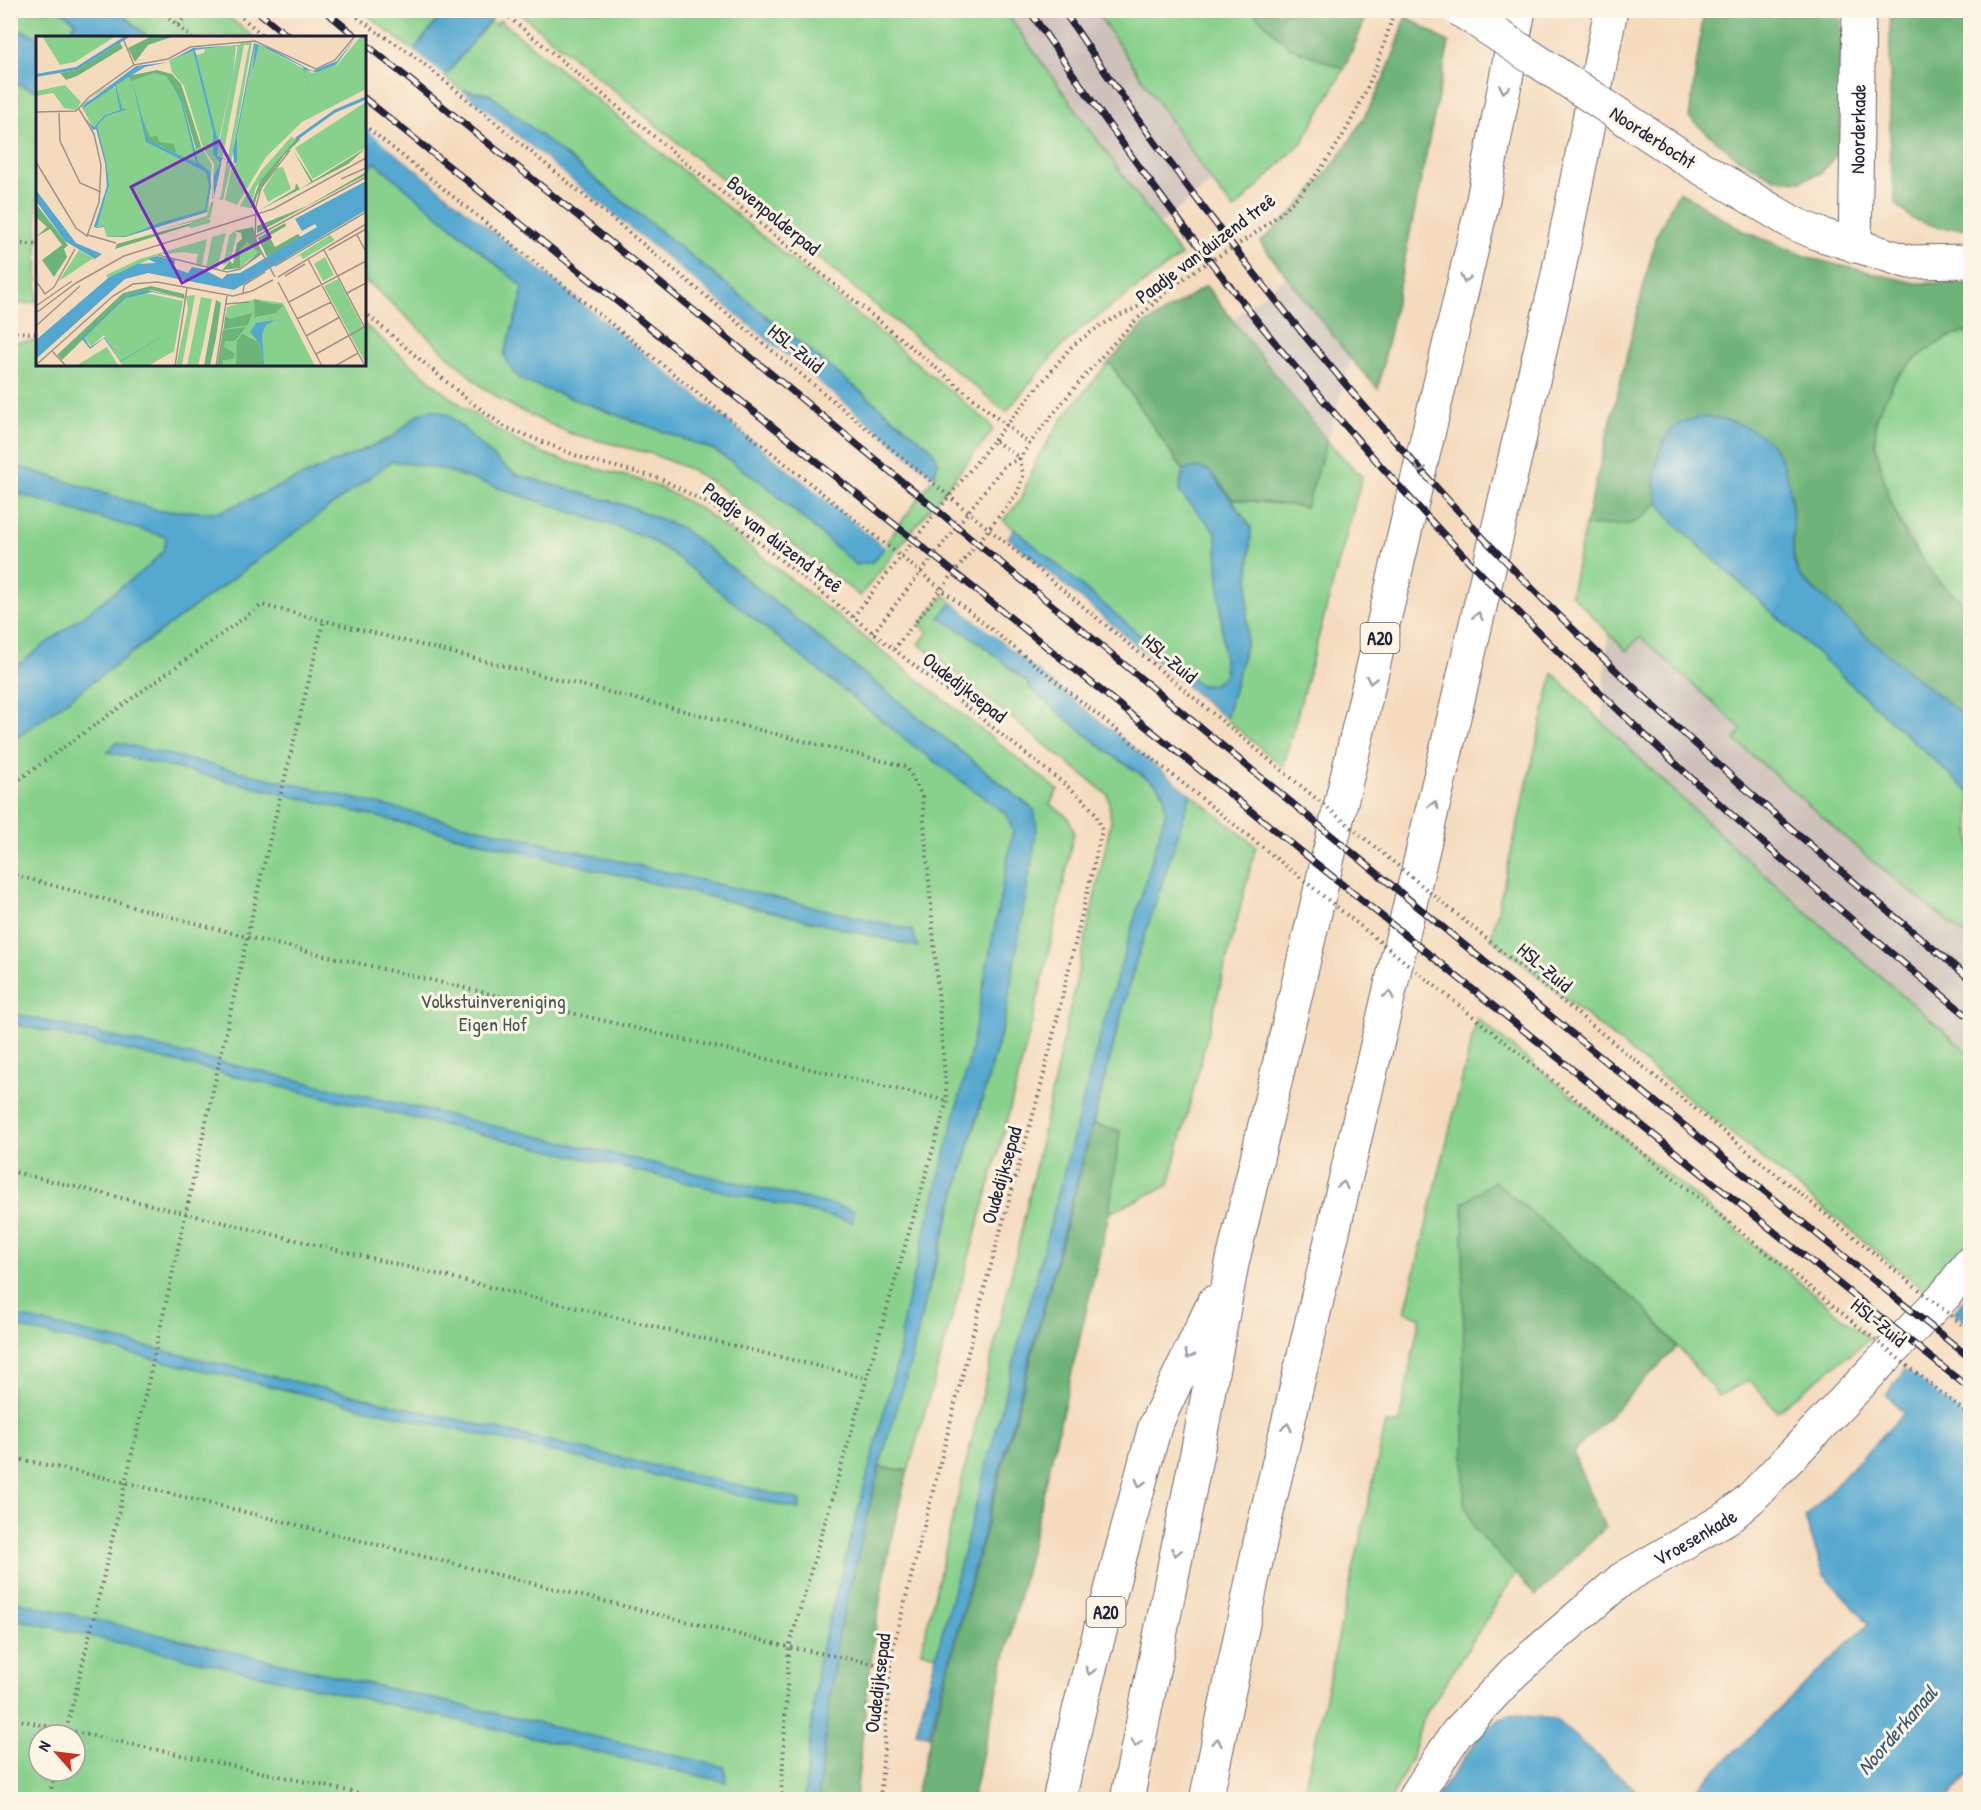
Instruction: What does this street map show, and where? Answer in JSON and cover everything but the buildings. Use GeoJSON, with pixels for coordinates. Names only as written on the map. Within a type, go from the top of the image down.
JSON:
{"type":"FeatureCollection","features":[{"type":"Feature","properties":{"kind":"main road","name":"Noorderbocht"},"geometry":{"type":"LineString","coordinates":[[1460,10],[1683,157],[1793,224],[1909,262],[1971,261]]}},
{"type":"Feature","properties":{"kind":"main road","name":"A20"},"geometry":{"type":"LineString","coordinates":[[1126,1800],[1200,1438],[1232,1264],[1481,210],[1519,10]]}},
{"type":"Feature","properties":{"kind":"main road"},"geometry":{"type":"LineString","coordinates":[[1206,1800],[1261,1538],[1557,279],[1611,10]]}},
{"type":"Feature","properties":{"kind":"main road","name":"Noorderkade"},"geometry":{"type":"LineString","coordinates":[[1855,246],[1858,10]]}},
{"type":"Feature","properties":{"kind":"main road","name":"Vroesenkade"},"geometry":{"type":"LineString","coordinates":[[1413,1800],[1456,1734],[1514,1672],[1622,1579],[1730,1516],[1751,1498],[1946,1293],[1971,1263]]}},
{"type":"Feature","properties":{"kind":"main road","name":"A20"},"geometry":{"type":"LineString","coordinates":[[1059,1800],[1080,1706],[1155,1426],[1232,1264]]}},
{"type":"Feature","properties":{"kind":"path"},"geometry":{"type":"LineString","coordinates":[[160,10],[190,36]]}},
{"type":"Feature","properties":{"kind":"path"},"geometry":{"type":"LineString","coordinates":[[178,25],[190,10]]}},
{"type":"Feature","properties":{"kind":"path"},"geometry":{"type":"LineString","coordinates":[[232,10],[264,36]]}},
{"type":"Feature","properties":{"kind":"path","name":"HSL-Zuid"},"geometry":{"type":"LineString","coordinates":[[348,10],[409,52],[1573,1010],[1971,1331]]}},
{"type":"Feature","properties":{"kind":"path","name":"Bovenpolderpad"},"geometry":{"type":"LineString","coordinates":[[500,10],[1029,444]]}},
{"type":"Feature","properties":{"kind":"path","name":"Paadje van duizend treê"},"geometry":{"type":"LineString","coordinates":[[853,617],[1072,346],[1088,332],[1164,294],[1263,227],[1299,193],[1346,133],[1364,98],[1394,10]]}},
{"type":"Feature","properties":{"kind":"path","name":"HSL-Zuid"},"geometry":{"type":"LineString","coordinates":[[366,127],[1971,1416]]}},
{"type":"Feature","properties":{"kind":"path"},"geometry":{"type":"LineString","coordinates":[[10,244],[36,244]]}},
{"type":"Feature","properties":{"kind":"path","name":"Paadje van duizend treê"},"geometry":{"type":"LineString","coordinates":[[873,633],[1004,466],[1020,458],[1107,348],[1164,294]]}},
{"type":"Feature","properties":{"kind":"path","name":"Paadje van duizend treê"},"geometry":{"type":"LineString","coordinates":[[366,314],[468,400],[505,427],[585,459],[659,478],[680,487],[711,506],[894,649]]}},
{"type":"Feature","properties":{"kind":"path"},"geometry":{"type":"LineString","coordinates":[[10,332],[36,333]]}},
{"type":"Feature","properties":{"kind":"path"},"geometry":{"type":"LineString","coordinates":[[894,649],[1018,492],[1023,476],[1020,458],[994,440]]}},
{"type":"Feature","properties":{"kind":"path"},"geometry":{"type":"LineString","coordinates":[[10,786],[262,605],[907,767],[922,796],[947,1101],[789,1647],[782,1800]]}},
{"type":"Feature","properties":{"kind":"path"},"geometry":{"type":"LineString","coordinates":[[68,1723],[90,1638],[187,1215],[247,937],[324,619]]}},
{"type":"Feature","properties":{"kind":"path","name":"Oudedijksepad"},"geometry":{"type":"LineString","coordinates":[[880,1800],[890,1667],[985,1286],[1040,1090],[1102,830],[1096,814],[1082,798],[894,649]]}},
{"type":"Feature","properties":{"kind":"path"},"geometry":{"type":"LineString","coordinates":[[10,874],[247,937],[947,1101]]}},
{"type":"Feature","properties":{"kind":"path"},"geometry":{"type":"LineString","coordinates":[[10,1171],[867,1378]]}},
{"type":"Feature","properties":{"kind":"path"},"geometry":{"type":"LineString","coordinates":[[10,1457],[124,1482],[789,1647],[890,1667]]}},
{"type":"Feature","properties":{"kind":"path"},"geometry":{"type":"LineString","coordinates":[[10,1718],[28,1723]]}},
{"type":"Feature","properties":{"kind":"path"},"geometry":{"type":"LineString","coordinates":[[87,1738],[390,1800]]}},
{"type":"Feature","properties":{"kind":"path"},"geometry":{"type":"LineString","coordinates":[[48,1800],[53,1783]]}},
{"type":"Feature","properties":{"kind":"shaded area"},"geometry":{"type":"Polygon","coordinates":[[[1005,11],[1096,11],[1212,182],[1158,226],[1005,11]]]}},
{"type":"Feature","properties":{"kind":"shaded area"},"geometry":{"type":"Polygon","coordinates":[[[1287,276],[1351,359],[1327,441],[1233,319],[1287,276]]]}},
{"type":"Feature","properties":{"kind":"shaded area"},"geometry":{"type":"Polygon","coordinates":[[[1608,632],[1626,651],[1639,637],[1742,729],[1735,740],[1871,860],[1970,939],[1970,1054],[1797,905],[1686,805],[1602,723],[1608,632]]]}},
{"type":"Feature","properties":{"kind":"green space"},"geometry":{"type":"Polygon","coordinates":[[[10,11],[61,11],[76,22],[68,36],[36,36],[11,26],[10,11]]]}},
{"type":"Feature","properties":{"kind":"green space"},"geometry":{"type":"Polygon","coordinates":[[[118,11],[221,11],[253,36],[147,36],[118,11]]]}},
{"type":"Feature","properties":{"kind":"green space"},"geometry":{"type":"Polygon","coordinates":[[[362,11],[445,11],[413,51],[362,11]]]}},
{"type":"Feature","properties":{"kind":"green space"},"geometry":{"type":"Polygon","coordinates":[[[517,11],[1005,11],[1181,256],[1083,327],[1056,352],[1006,412],[517,11]]]}},
{"type":"Feature","properties":{"kind":"green space"},"geometry":{"type":"Polygon","coordinates":[[[1096,11],[1252,11],[1289,47],[1344,69],[1303,141],[1234,210],[1212,182],[1096,11]]]}},
{"type":"Feature","properties":{"kind":"green space"},"geometry":{"type":"Polygon","coordinates":[[[1252,11],[1366,11],[1363,25],[1344,69],[1289,47],[1252,11]]]}},
{"type":"Feature","properties":{"kind":"green space"},"geometry":{"type":"Polygon","coordinates":[[[1704,11],[1841,11],[1840,150],[1821,173],[1801,181],[1775,179],[1736,157],[1689,118],[1704,11]]]}},
{"type":"Feature","properties":{"kind":"green space"},"geometry":{"type":"Polygon","coordinates":[[[1890,11],[1970,11],[1970,228],[1941,228],[1912,219],[1896,204],[1890,160],[1890,11]]]}},
{"type":"Feature","properties":{"kind":"green space"},"geometry":{"type":"Polygon","coordinates":[[[1406,16],[1449,43],[1378,389],[1351,359],[1260,242],[1309,194],[1350,140],[1383,80],[1406,16]]]}},
{"type":"Feature","properties":{"kind":"green space"},"geometry":{"type":"Polygon","coordinates":[[[490,20],[496,25],[500,20],[988,422],[993,430],[860,596],[719,487],[692,470],[652,454],[569,433],[513,407],[482,387],[374,287],[366,283],[366,171],[375,162],[522,286],[521,300],[504,355],[526,382],[714,450],[765,485],[856,565],[873,561],[934,477],[938,461],[931,448],[489,94],[461,90],[444,76],[490,20]]]}},
{"type":"Feature","properties":{"kind":"green space"},"geometry":{"type":"Polygon","coordinates":[[[10,82],[36,90],[36,302],[11,305],[10,82]]]}},
{"type":"Feature","properties":{"kind":"green space"},"geometry":{"type":"Polygon","coordinates":[[[1679,191],[1741,230],[1813,259],[1915,283],[1970,283],[1970,332],[1949,336],[1919,356],[1897,376],[1876,417],[1875,444],[1888,494],[1907,540],[1940,583],[1970,608],[1970,721],[1873,645],[1798,574],[1793,553],[1792,496],[1656,487],[1659,502],[1634,522],[1585,526],[1656,236],[1679,191]]]}},
{"type":"Feature","properties":{"kind":"green space"},"geometry":{"type":"Polygon","coordinates":[[[1206,286],[1327,441],[1306,507],[1232,499],[1217,479],[1207,471],[1183,470],[1109,362],[1144,325],[1206,286]]]}},
{"type":"Feature","properties":{"kind":"green space"},"geometry":{"type":"Polygon","coordinates":[[[366,326],[445,393],[487,424],[510,437],[562,460],[651,484],[704,511],[1058,790],[1050,804],[1068,817],[1074,831],[1058,912],[998,1153],[908,1471],[879,1467],[1005,1019],[1034,810],[682,528],[628,506],[517,475],[500,463],[449,415],[431,409],[416,416],[393,437],[220,512],[160,511],[11,464],[10,342],[36,341],[36,366],[366,366],[366,326]]]}},
{"type":"Feature","properties":{"kind":"green space"},"geometry":{"type":"Polygon","coordinates":[[[1970,332],[1970,608],[1950,592],[1926,565],[1892,506],[1879,462],[1876,420],[1877,412],[1888,390],[1908,366],[1937,344],[1952,336],[1970,332]]]}},
{"type":"Feature","properties":{"kind":"green space"},"geometry":{"type":"Polygon","coordinates":[[[1109,362],[1183,470],[1179,492],[1216,531],[1225,675],[1213,684],[1206,686],[1198,684],[1003,520],[1020,501],[1037,459],[1062,419],[1109,362]]]}},
{"type":"Feature","properties":{"kind":"green space","name":"Volkstuinvereniging Eigen Hof"},"geometry":{"type":"Polygon","coordinates":[[[416,435],[503,476],[656,528],[1018,814],[1025,852],[830,1652],[814,1799],[11,1800],[11,476],[216,539],[416,435]]]}},
{"type":"Feature","properties":{"kind":"green space"},"geometry":{"type":"Polygon","coordinates":[[[1327,441],[1362,477],[1283,767],[1226,719],[1246,644],[1251,528],[1232,499],[1306,507],[1327,441]]]}},
{"type":"Feature","properties":{"kind":"green space"},"geometry":{"type":"Polygon","coordinates":[[[1659,502],[1672,521],[1970,793],[1970,939],[1871,860],[1735,740],[1742,729],[1640,637],[1626,651],[1571,594],[1585,526],[1634,522],[1659,502]]]}},
{"type":"Feature","properties":{"kind":"green space"},"geometry":{"type":"Polygon","coordinates":[[[944,595],[953,602],[940,617],[976,640],[1027,682],[1030,689],[1113,756],[1156,784],[1165,795],[1165,815],[937,1655],[921,1651],[1016,1255],[1111,822],[1108,795],[919,644],[928,632],[920,625],[944,595]]]}},
{"type":"Feature","properties":{"kind":"green space"},"geometry":{"type":"Polygon","coordinates":[[[1553,673],[1705,820],[1970,1054],[1970,1242],[1929,1294],[1491,938],[1553,673]]]}},
{"type":"Feature","properties":{"kind":"green space"},"geometry":{"type":"Polygon","coordinates":[[[1191,794],[1256,846],[1169,1185],[1109,1213],[1120,1131],[1093,1124],[1133,971],[1191,794]]]}},
{"type":"Feature","properties":{"kind":"green space"},"geometry":{"type":"Polygon","coordinates":[[[1477,1018],[1869,1339],[1777,1411],[1749,1380],[1719,1396],[1646,1309],[1475,1529],[1516,1573],[1422,1720],[1411,1759],[1391,1799],[1302,1800],[1386,1423],[1399,1424],[1420,1317],[1405,1312],[1477,1018]]]}},
{"type":"Feature","properties":{"kind":"green space"},"geometry":{"type":"Polygon","coordinates":[[[1093,1124],[1120,1131],[1109,1213],[972,1799],[914,1800],[1093,1124]]]}},
{"type":"Feature","properties":{"kind":"green space"},"geometry":{"type":"Polygon","coordinates":[[[1494,1181],[1646,1309],[1677,1347],[1573,1453],[1605,1528],[1536,1596],[1475,1529],[1464,1502],[1463,1203],[1494,1181]]]}},
{"type":"Feature","properties":{"kind":"green space"},"geometry":{"type":"Polygon","coordinates":[[[879,1467],[908,1471],[881,1593],[869,1675],[856,1799],[818,1800],[836,1645],[879,1467]]]}},
{"type":"Feature","properties":{"kind":"water"},"geometry":{"type":"Polygon","coordinates":[[[61,11],[118,11],[147,36],[68,36],[76,22],[61,11]]]}},
{"type":"Feature","properties":{"kind":"water"},"geometry":{"type":"Polygon","coordinates":[[[445,11],[498,11],[388,147],[885,547],[873,562],[856,565],[765,485],[714,450],[526,382],[513,373],[504,355],[521,300],[522,286],[375,162],[366,172],[366,100],[413,51],[445,11]]]}},
{"type":"Feature","properties":{"kind":"water"},"geometry":{"type":"Polygon","coordinates":[[[11,26],[36,36],[36,91],[11,82],[11,26]]]}},
{"type":"Feature","properties":{"kind":"water"},"geometry":{"type":"Polygon","coordinates":[[[461,90],[489,94],[931,448],[938,461],[934,477],[461,90]]]}},
{"type":"Feature","properties":{"kind":"water"},"geometry":{"type":"Polygon","coordinates":[[[431,409],[449,415],[500,463],[517,475],[628,506],[682,528],[1034,810],[1037,829],[1005,1019],[925,1299],[912,1358],[879,1467],[836,1645],[818,1799],[804,1799],[818,1662],[899,1355],[904,1314],[969,1060],[1013,831],[1006,814],[915,747],[670,552],[644,536],[441,469],[392,461],[11,742],[11,670],[149,566],[164,550],[166,537],[11,492],[11,464],[160,511],[220,512],[393,437],[416,416],[431,409]]]}},
{"type":"Feature","properties":{"kind":"water"},"geometry":{"type":"Polygon","coordinates":[[[1708,417],[1732,422],[1751,430],[1766,439],[1776,451],[1789,483],[1793,556],[1798,573],[1804,580],[1880,648],[1970,721],[1970,793],[1672,521],[1665,511],[1659,501],[1655,483],[1659,453],[1663,444],[1667,436],[1680,423],[1708,417]]]}},
{"type":"Feature","properties":{"kind":"water"},"geometry":{"type":"Polygon","coordinates":[[[1197,467],[1210,471],[1251,527],[1246,644],[1226,719],[1008,538],[1015,529],[1198,684],[1206,686],[1213,684],[1225,675],[1216,532],[1179,492],[1183,470],[1197,467]]]}},
{"type":"Feature","properties":{"kind":"water"},"geometry":{"type":"Polygon","coordinates":[[[953,602],[1191,794],[1133,971],[929,1736],[916,1732],[1101,1032],[1165,815],[1164,795],[1156,784],[1113,756],[1030,689],[1027,682],[976,640],[939,617],[953,602]]]}},
{"type":"Feature","properties":{"kind":"water"},"geometry":{"type":"Polygon","coordinates":[[[115,742],[912,930],[918,947],[108,752],[115,742]]]}},
{"type":"Feature","properties":{"kind":"water"},"geometry":{"type":"Polygon","coordinates":[[[11,1013],[854,1210],[853,1222],[11,1023],[11,1013]]]}},
{"type":"Feature","properties":{"kind":"water","name":"Noorderkanaal"},"geometry":{"type":"Polygon","coordinates":[[[1970,1295],[1970,1774],[1948,1799],[1685,1800],[1869,1623],[1824,1575],[1805,1518],[1904,1413],[1886,1395],[1929,1339],[1970,1295]]]}},
{"type":"Feature","properties":{"kind":"water"},"geometry":{"type":"Polygon","coordinates":[[[11,1315],[801,1500],[799,1509],[11,1326],[11,1315]]]}},
{"type":"Feature","properties":{"kind":"water"},"geometry":{"type":"Polygon","coordinates":[[[11,1600],[725,1767],[726,1782],[11,1618],[11,1600]]]}},
{"type":"Feature","properties":{"kind":"water"},"geometry":{"type":"Polygon","coordinates":[[[1509,1714],[1555,1719],[1646,1799],[1435,1799],[1486,1728],[1509,1714]]]}},
{"type":"Feature","properties":{"kind":"pier"},"geometry":{"type":"Polygon","coordinates":[[[411,49],[446,77],[392,147],[887,545],[887,549],[366,129],[366,95],[411,49]]]}},
{"type":"Feature","properties":{"kind":"pier"},"geometry":{"type":"Polygon","coordinates":[[[459,88],[936,479],[932,480],[459,92],[459,88]]]}},
{"type":"Feature","properties":{"kind":"pier"},"geometry":{"type":"Polygon","coordinates":[[[1005,536],[1228,721],[1224,721],[1095,615],[1006,541],[1005,536]]]}},
{"type":"Feature","properties":{"kind":"pier"},"geometry":{"type":"Polygon","coordinates":[[[954,599],[1193,791],[1194,796],[950,600],[954,599]]]}},
{"type":"Feature","properties":{"kind":"pier"},"geometry":{"type":"Polygon","coordinates":[[[1951,1311],[1970,1327],[1970,1420],[1904,1367],[1951,1311]]]}},
{"type":"Feature","properties":{"kind":"railway"},"geometry":{"type":"LineString","coordinates":[[256,10],[288,36]]}},
{"type":"Feature","properties":{"kind":"railway"},"geometry":{"type":"LineString","coordinates":[[324,10],[356,36]]}},
{"type":"Feature","properties":{"kind":"railway"},"geometry":{"type":"LineString","coordinates":[[1029,10],[1101,114],[1215,268],[1295,367],[1409,497],[1561,654],[1720,805],[1970,1018]]}},
{"type":"Feature","properties":{"kind":"railway"},"geometry":{"type":"LineString","coordinates":[[1063,10],[1198,201],[1345,383],[1448,500],[1571,627],[1700,748],[1970,979]]}},
{"type":"Feature","properties":{"kind":"railway"},"geometry":{"type":"LineString","coordinates":[[366,45],[566,206],[1970,1358]]}},
{"type":"Feature","properties":{"kind":"railway"},"geometry":{"type":"LineString","coordinates":[[366,100],[1970,1389]]}}]}
